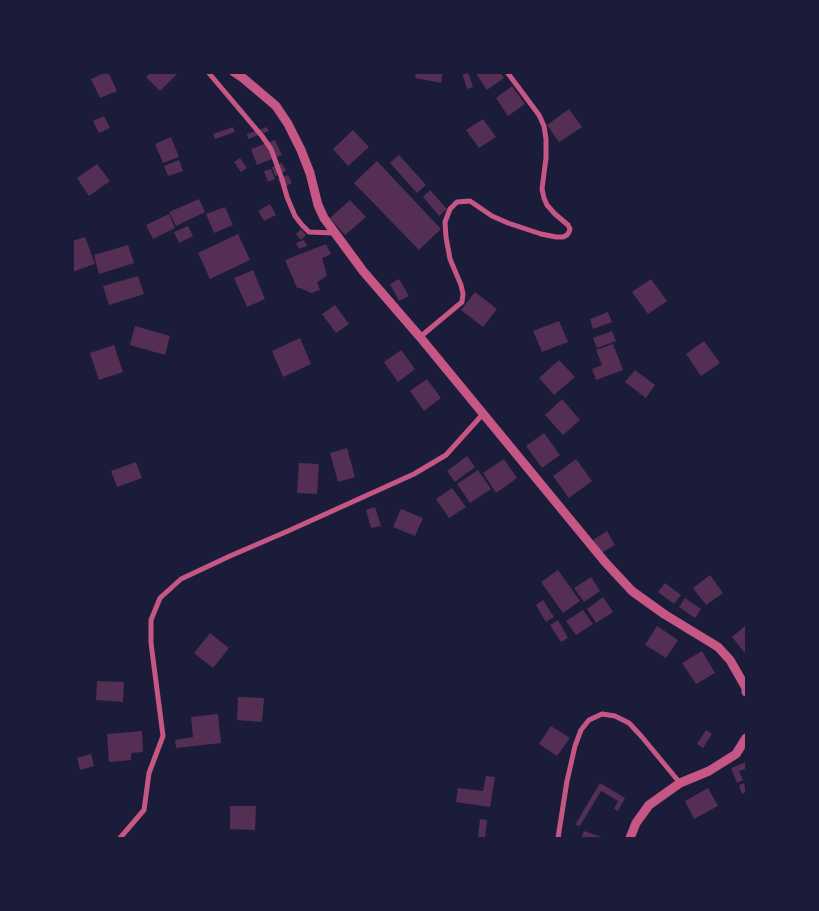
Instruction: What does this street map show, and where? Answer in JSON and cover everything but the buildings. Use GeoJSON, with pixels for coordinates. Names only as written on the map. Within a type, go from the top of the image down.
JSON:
{"type":"FeatureCollection","features":[{"type":"Feature","properties":{"kind":"street"},"geometry":{"type":"LineString","coordinates":[[208,72],[271,149],[287,197],[295,216],[302,225],[309,232],[334,232]]}},
{"type":"Feature","properties":{"kind":"street"},"geometry":{"type":"LineString","coordinates":[[234,72],[276,106],[288,124],[310,173],[318,204],[324,218],[363,271],[420,337],[604,562],[632,592],[718,647],[730,660],[746,688],[746,692]]}},
{"type":"Feature","properties":{"kind":"street"},"geometry":{"type":"LineString","coordinates":[[420,337],[462,302],[461,285],[450,259],[444,222],[450,209],[457,202],[470,201],[492,216],[542,234],[563,237],[567,235],[570,229],[568,224],[547,205],[544,198],[542,189],[546,158],[544,126],[507,72]]}},
{"type":"Feature","properties":{"kind":"street"},"geometry":{"type":"LineString","coordinates":[[120,838],[144,810],[149,772],[163,736],[151,643],[151,620],[160,598],[181,579],[414,474],[446,455],[483,414]]}},
{"type":"Feature","properties":{"kind":"street"},"geometry":{"type":"LineString","coordinates":[[558,838],[575,746],[581,730],[589,720],[602,714],[615,716],[629,723],[680,783]]}},
{"type":"Feature","properties":{"kind":"street"},"geometry":{"type":"LineString","coordinates":[[630,838],[636,823],[649,804],[680,783],[708,771],[736,754],[746,738]]}}]}
